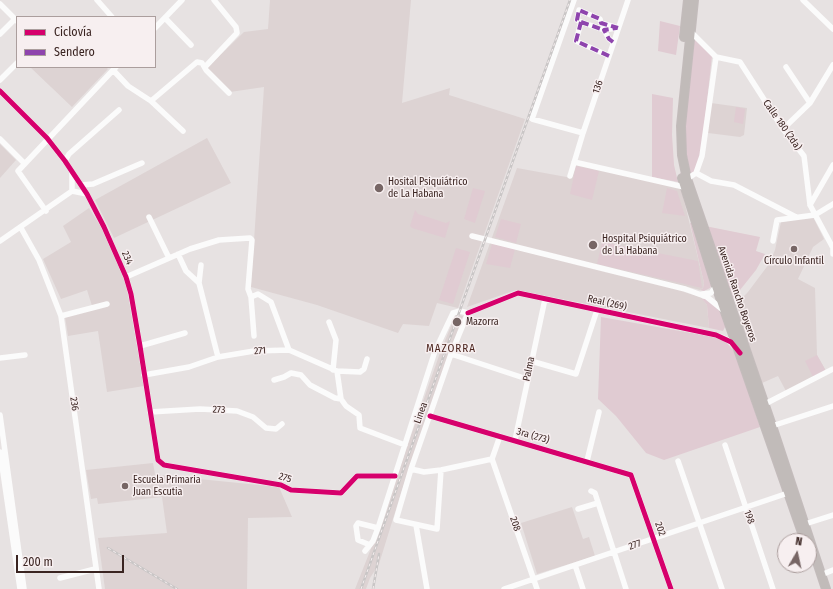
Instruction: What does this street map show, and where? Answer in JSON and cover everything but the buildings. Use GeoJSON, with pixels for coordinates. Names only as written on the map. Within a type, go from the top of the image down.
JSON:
{"type":"FeatureCollection","features":[{"type":"Feature","properties":{"kind":"highway","name":"Avenida Rancho Boyeros"},"geometry":{"type":"LineString","coordinates":[[688,0],[676,125],[678,155],[684,187],[716,286],[802,533]]}},
{"type":"Feature","properties":{"kind":"highway","name":"Avenida Rancho Boyeros"},"geometry":{"type":"LineString","coordinates":[[694,0],[681,126],[682,155],[687,179],[765,404],[826,589]]}},
{"type":"Feature","properties":{"kind":"highway"},"geometry":{"type":"LineString","coordinates":[[816,573],[821,589]]}},
{"type":"Feature","properties":{"kind":"street"},"geometry":{"type":"LineString","coordinates":[[97,0],[111,16]]}},
{"type":"Feature","properties":{"kind":"street"},"geometry":{"type":"LineString","coordinates":[[156,27],[182,0]]}},
{"type":"Feature","properties":{"kind":"street"},"geometry":{"type":"LineString","coordinates":[[205,67],[236,35],[237,30],[214,0]]}},
{"type":"Feature","properties":{"kind":"street"},"geometry":{"type":"LineString","coordinates":[[574,0],[532,119],[583,133]]}},
{"type":"Feature","properties":{"kind":"street","name":"136"},"geometry":{"type":"LineString","coordinates":[[570,176],[628,0]]}},
{"type":"Feature","properties":{"kind":"street"},"geometry":{"type":"LineString","coordinates":[[803,0],[833,29]]}},
{"type":"Feature","properties":{"kind":"street"},"geometry":{"type":"LineString","coordinates":[[0,4],[16,20],[0,34]]}},
{"type":"Feature","properties":{"kind":"street"},"geometry":{"type":"LineString","coordinates":[[579,10],[600,19],[601,23],[618,28],[604,30],[581,22],[577,20],[579,10]]}},
{"type":"Feature","properties":{"kind":"street"},"geometry":{"type":"LineString","coordinates":[[165,18],[191,45]]}},
{"type":"Feature","properties":{"kind":"street"},"geometry":{"type":"LineString","coordinates":[[581,22],[576,41],[609,56]]}},
{"type":"Feature","properties":{"kind":"street"},"geometry":{"type":"LineString","coordinates":[[604,30],[609,39],[614,42]]}},
{"type":"Feature","properties":{"kind":"street"},"geometry":{"type":"LineString","coordinates":[[687,179],[696,173],[702,156],[716,57],[690,31]]}},
{"type":"Feature","properties":{"kind":"street","name":"Calle 180 (2da)"},"geometry":{"type":"LineString","coordinates":[[716,57],[740,62],[783,129],[804,156],[810,206],[833,247],[833,254]]}},
{"type":"Feature","properties":{"kind":"street"},"geometry":{"type":"LineString","coordinates":[[151,101],[194,64],[200,62],[229,93]]}},
{"type":"Feature","properties":{"kind":"street"},"geometry":{"type":"LineString","coordinates":[[0,80],[16,64]]}},
{"type":"Feature","properties":{"kind":"street"},"geometry":{"type":"LineString","coordinates":[[783,129],[810,102],[833,65]]}},
{"type":"Feature","properties":{"kind":"street"},"geometry":{"type":"LineString","coordinates":[[786,67],[810,102]]}},
{"type":"Feature","properties":{"kind":"street"},"geometry":{"type":"LineString","coordinates":[[46,211],[18,171],[47,138],[114,68],[128,86],[151,101],[183,131]]}},
{"type":"Feature","properties":{"kind":"street","name":"234"},"geometry":{"type":"LineString","coordinates":[[0,91],[47,138],[65,161],[104,226],[126,277],[131,294],[158,460],[164,465]]}},
{"type":"Feature","properties":{"kind":"street"},"geometry":{"type":"LineString","coordinates":[[65,161],[69,154],[119,110]]}},
{"type":"Feature","properties":{"kind":"street"},"geometry":{"type":"LineString","coordinates":[[0,139],[24,163]]}},
{"type":"Feature","properties":{"kind":"street"},"geometry":{"type":"LineString","coordinates":[[574,162],[684,187]]}},
{"type":"Feature","properties":{"kind":"street"},"geometry":{"type":"LineString","coordinates":[[81,186],[94,184],[142,163]]}},
{"type":"Feature","properties":{"kind":"street"},"geometry":{"type":"LineString","coordinates":[[810,206],[833,166]]}},
{"type":"Feature","properties":{"kind":"street"},"geometry":{"type":"LineString","coordinates":[[72,172],[72,191]]}},
{"type":"Feature","properties":{"kind":"street"},"geometry":{"type":"LineString","coordinates":[[696,173],[711,181],[734,185],[796,217]]}},
{"type":"Feature","properties":{"kind":"street"},"geometry":{"type":"LineString","coordinates":[[0,242],[46,211],[72,191],[86,194]]}},
{"type":"Feature","properties":{"kind":"street"},"geometry":{"type":"LineString","coordinates":[[773,241],[777,220],[815,215],[833,204]]}},
{"type":"Feature","properties":{"kind":"street"},"geometry":{"type":"LineString","coordinates":[[149,217],[169,258]]}},
{"type":"Feature","properties":{"kind":"street","name":"236"},"geometry":{"type":"LineString","coordinates":[[21,228],[39,260],[61,316],[95,569],[99,589]]}},
{"type":"Feature","properties":{"kind":"street"},"geometry":{"type":"LineString","coordinates":[[472,236],[700,294],[713,301],[726,315],[728,326],[726,332],[716,335]]}},
{"type":"Feature","properties":{"kind":"street"},"geometry":{"type":"LineString","coordinates":[[126,277],[178,254],[219,240],[250,238],[252,240],[248,289],[251,297],[254,336]]}},
{"type":"Feature","properties":{"kind":"street"},"geometry":{"type":"LineString","coordinates":[[178,254],[186,271],[199,283]]}},
{"type":"Feature","properties":{"kind":"street"},"geometry":{"type":"LineString","coordinates":[[201,265],[199,283],[218,357]]}},
{"type":"Feature","properties":{"kind":"street"},"geometry":{"type":"LineString","coordinates":[[700,294],[711,293],[716,286]]}},
{"type":"Feature","properties":{"kind":"street","name":"Real (269)"},"geometry":{"type":"LineString","coordinates":[[468,313],[518,293],[716,335],[731,342],[740,353]]}},
{"type":"Feature","properties":{"kind":"street"},"geometry":{"type":"LineString","coordinates":[[251,297],[258,294],[271,302],[289,350]]}},
{"type":"Feature","properties":{"kind":"street","name":"Palma"},"geometry":{"type":"LineString","coordinates":[[515,440],[545,299]]}},
{"type":"Feature","properties":{"kind":"street"},"geometry":{"type":"LineString","coordinates":[[61,316],[107,304]]}},
{"type":"Feature","properties":{"kind":"street"},"geometry":{"type":"LineString","coordinates":[[531,361],[576,374],[597,310]]}},
{"type":"Feature","properties":{"kind":"street","name":"Linea"},"geometry":{"type":"LineString","coordinates":[[365,551],[370,545],[378,528],[435,351],[453,313],[460,311],[468,313],[451,354],[396,520],[416,525]]}},
{"type":"Feature","properties":{"kind":"street"},"geometry":{"type":"LineString","coordinates":[[329,322],[336,340],[335,371],[341,399],[346,406],[359,416],[360,428],[405,445]]}},
{"type":"Feature","properties":{"kind":"street"},"geometry":{"type":"LineString","coordinates":[[140,346],[185,333]]}},
{"type":"Feature","properties":{"kind":"street","name":"271"},"geometry":{"type":"LineString","coordinates":[[144,375],[189,367],[218,357],[254,351],[289,350],[335,371],[360,372],[364,369],[367,359]]}},
{"type":"Feature","properties":{"kind":"street"},"geometry":{"type":"LineString","coordinates":[[451,354],[527,379]]}},
{"type":"Feature","properties":{"kind":"street"},"geometry":{"type":"LineString","coordinates":[[0,358],[25,355]]}},
{"type":"Feature","properties":{"kind":"street"},"geometry":{"type":"LineString","coordinates":[[765,404],[833,369]]}},
{"type":"Feature","properties":{"kind":"street"},"geometry":{"type":"LineString","coordinates":[[274,380],[284,378],[292,373],[301,375],[310,385],[335,398],[341,399]]}},
{"type":"Feature","properties":{"kind":"street"},"geometry":{"type":"LineString","coordinates":[[772,426],[833,406]]}},
{"type":"Feature","properties":{"kind":"street","name":"273"},"geometry":{"type":"LineString","coordinates":[[150,412],[200,409],[237,410],[253,417],[266,428],[276,429],[282,424]]}},
{"type":"Feature","properties":{"kind":"street"},"geometry":{"type":"LineString","coordinates":[[587,461],[599,412]]}},
{"type":"Feature","properties":{"kind":"street"},"geometry":{"type":"LineString","coordinates":[[0,415],[9,498],[22,586]]}},
{"type":"Feature","properties":{"kind":"street","name":"3ra (273)"},"geometry":{"type":"LineString","coordinates":[[430,416],[631,475]]}},
{"type":"Feature","properties":{"kind":"street"},"geometry":{"type":"LineString","coordinates":[[412,469],[424,472],[441,470],[492,459],[500,436]]}},
{"type":"Feature","properties":{"kind":"street","name":"198"},"geometry":{"type":"LineString","coordinates":[[725,445],[773,589]]}},
{"type":"Feature","properties":{"kind":"street"},"geometry":{"type":"LineString","coordinates":[[0,452],[9,498]]}},
{"type":"Feature","properties":{"kind":"street","name":"208"},"geometry":{"type":"LineString","coordinates":[[492,459],[537,589]]}},
{"type":"Feature","properties":{"kind":"street"},"geometry":{"type":"LineString","coordinates":[[678,461],[722,589]]}},
{"type":"Feature","properties":{"kind":"street","name":"275"},"geometry":{"type":"LineString","coordinates":[[164,465],[281,485],[291,490],[341,493],[344,492],[357,476],[395,476]]}},
{"type":"Feature","properties":{"kind":"street"},"geometry":{"type":"LineString","coordinates":[[427,589],[416,525],[437,529],[441,470]]}},
{"type":"Feature","properties":{"kind":"street","name":"202"},"geometry":{"type":"LineString","coordinates":[[631,475],[671,589]]}},
{"type":"Feature","properties":{"kind":"street"},"geometry":{"type":"LineString","coordinates":[[591,490],[595,493],[626,589]]}},
{"type":"Feature","properties":{"kind":"street","name":"277"},"geometry":{"type":"LineString","coordinates":[[504,589],[788,493]]}},
{"type":"Feature","properties":{"kind":"street"},"geometry":{"type":"LineString","coordinates":[[0,500],[9,498]]}},
{"type":"Feature","properties":{"kind":"street"},"geometry":{"type":"LineString","coordinates":[[578,509],[598,502]]}},
{"type":"Feature","properties":{"kind":"street"},"geometry":{"type":"LineString","coordinates":[[805,524],[833,515]]}},
{"type":"Feature","properties":{"kind":"street"},"geometry":{"type":"LineString","coordinates":[[370,545],[358,540],[357,524],[378,528]]}},
{"type":"Feature","properties":{"kind":"street"},"geometry":{"type":"LineString","coordinates":[[575,565],[583,589]]}},
{"type":"Feature","properties":{"kind":"street"},"geometry":{"type":"LineString","coordinates":[[60,578],[95,569]]}},
{"type":"Feature","properties":{"kind":"street"},"geometry":{"type":"LineString","coordinates":[[821,575],[833,570]]}},
{"type":"Feature","properties":{"kind":"shaded area","name":"Hosital Psiquiátrico de La Habana"},"geometry":{"type":"Polygon","coordinates":[[[270,0],[411,0],[402,103],[450,88],[449,95],[525,119],[458,308],[437,303],[429,326],[403,324],[398,333],[317,305],[251,287],[264,87],[230,92],[207,68],[244,32],[268,29],[270,0]]]}},
{"type":"Feature","properties":{"kind":"shaded area"},"geometry":{"type":"Polygon","coordinates":[[[660,21],[680,26],[676,55],[658,51],[660,21]]]}},
{"type":"Feature","properties":{"kind":"shaded area"},"geometry":{"type":"Polygon","coordinates":[[[694,39],[712,56],[701,156],[693,174],[689,175],[685,139],[686,99],[694,39]]]}},
{"type":"Feature","properties":{"kind":"shaded area"},"geometry":{"type":"Polygon","coordinates":[[[31,68],[107,68],[108,69],[72,107],[31,68]]]}},
{"type":"Feature","properties":{"kind":"shaded area"},"geometry":{"type":"Polygon","coordinates":[[[652,94],[673,98],[672,135],[674,165],[678,182],[652,177],[652,94]]]}},
{"type":"Feature","properties":{"kind":"shaded area"},"geometry":{"type":"Polygon","coordinates":[[[711,103],[747,108],[744,135],[740,137],[708,133],[711,103]]]}},
{"type":"Feature","properties":{"kind":"shaded area"},"geometry":{"type":"Polygon","coordinates":[[[736,107],[745,109],[743,124],[734,122],[736,107]]]}},
{"type":"Feature","properties":{"kind":"shaded area"},"geometry":{"type":"Polygon","coordinates":[[[207,138],[231,183],[114,238],[95,200],[207,138]]]}},
{"type":"Feature","properties":{"kind":"shaded area"},"geometry":{"type":"Polygon","coordinates":[[[0,144],[16,160],[0,178],[0,144]]]}},
{"type":"Feature","properties":{"kind":"shaded area","name":"Hospital Psiquiátrico de La Habana"},"geometry":{"type":"Polygon","coordinates":[[[576,164],[681,188],[704,283],[703,288],[700,290],[685,286],[684,292],[701,297],[707,305],[709,328],[516,290],[467,307],[517,168],[572,178],[576,164]]]}},
{"type":"Feature","properties":{"kind":"shaded area"},"geometry":{"type":"Polygon","coordinates":[[[576,166],[599,171],[592,200],[570,194],[576,166]]]}},
{"type":"Feature","properties":{"kind":"shaded area"},"geometry":{"type":"Polygon","coordinates":[[[473,188],[485,191],[475,223],[464,219],[473,188]]]}},
{"type":"Feature","properties":{"kind":"shaded area"},"geometry":{"type":"Polygon","coordinates":[[[667,188],[677,191],[685,216],[662,213],[667,188]]]}},
{"type":"Feature","properties":{"kind":"shaded area"},"geometry":{"type":"Polygon","coordinates":[[[89,208],[101,227],[125,278],[144,386],[107,392],[98,331],[68,336],[65,317],[93,309],[87,290],[61,299],[43,259],[71,242],[63,226],[89,208]]]}},
{"type":"Feature","properties":{"kind":"shaded area"},"geometry":{"type":"Polygon","coordinates":[[[415,210],[418,214],[446,223],[450,221],[445,238],[412,228],[410,226],[415,210]]]}},
{"type":"Feature","properties":{"kind":"shaded area"},"geometry":{"type":"Polygon","coordinates":[[[813,217],[824,239],[813,247],[798,279],[815,288],[817,355],[826,371],[786,391],[778,376],[762,383],[738,314],[740,313],[735,305],[748,292],[769,264],[775,250],[781,222],[813,217]]]}},
{"type":"Feature","properties":{"kind":"shaded area"},"geometry":{"type":"Polygon","coordinates":[[[501,219],[521,224],[516,243],[495,237],[501,219]]]}},
{"type":"Feature","properties":{"kind":"shaded area"},"geometry":{"type":"Polygon","coordinates":[[[690,223],[692,223],[712,284],[710,288],[704,291],[700,290],[703,288],[704,283],[690,223]]]}},
{"type":"Feature","properties":{"kind":"shaded area"},"geometry":{"type":"Polygon","coordinates":[[[705,226],[760,237],[756,251],[765,254],[756,270],[732,300],[705,226]]]}},
{"type":"Feature","properties":{"kind":"shaded area"},"geometry":{"type":"Polygon","coordinates":[[[602,242],[698,261],[702,288],[597,264],[602,242]]]}},
{"type":"Feature","properties":{"kind":"shaded area"},"geometry":{"type":"Polygon","coordinates":[[[492,244],[515,249],[510,268],[486,264],[492,244]]]}},
{"type":"Feature","properties":{"kind":"shaded area"},"geometry":{"type":"Polygon","coordinates":[[[456,248],[470,252],[453,304],[439,300],[456,248]]]}},
{"type":"Feature","properties":{"kind":"shaded area"},"geometry":{"type":"Polygon","coordinates":[[[702,299],[706,299],[720,310],[726,325],[723,331],[709,328],[707,305],[702,299]]]}},
{"type":"Feature","properties":{"kind":"shaded area"},"geometry":{"type":"Polygon","coordinates":[[[456,314],[463,316],[401,493],[379,564],[370,578],[366,589],[355,589],[374,541],[441,350],[456,314]]]}},
{"type":"Feature","properties":{"kind":"shaded area"},"geometry":{"type":"Polygon","coordinates":[[[601,317],[714,337],[727,343],[736,354],[760,427],[664,460],[646,453],[616,416],[598,399],[601,317]]]}},
{"type":"Feature","properties":{"kind":"shaded area"},"geometry":{"type":"Polygon","coordinates":[[[817,355],[826,371],[813,377],[805,361],[817,355]]]}},
{"type":"Feature","properties":{"kind":"shaded area"},"geometry":{"type":"Polygon","coordinates":[[[153,463],[155,474],[159,475],[279,487],[292,517],[248,518],[247,589],[105,589],[98,538],[167,533],[162,497],[98,504],[97,498],[91,499],[86,470],[153,463]]]}},
{"type":"Feature","properties":{"kind":"shaded area"},"geometry":{"type":"Polygon","coordinates":[[[572,507],[583,539],[589,537],[595,556],[537,574],[521,523],[572,507]]]}},
{"type":"Feature","properties":{"kind":"railway"},"geometry":{"type":"LineString","coordinates":[[361,589],[570,0]]}},
{"type":"Feature","properties":{"kind":"railway"},"geometry":{"type":"LineString","coordinates":[[108,548],[177,589]]}},
{"type":"Feature","properties":{"kind":"railway"},"geometry":{"type":"LineString","coordinates":[[373,589],[379,554]]}},
{"type":"Feature","properties":{"kind":"marked path"},"geometry":{"type":"LineString","coordinates":[[609,56],[576,41],[581,22],[577,20],[579,10],[600,19],[601,23],[618,28]]}},
{"type":"Feature","properties":{"kind":"marked path"},"geometry":{"type":"LineString","coordinates":[[581,22],[604,30]]}},
{"type":"Feature","properties":{"kind":"marked path"},"geometry":{"type":"LineString","coordinates":[[613,42],[609,39],[604,30],[616,28]]}},
{"type":"Feature","properties":{"kind":"cycle path"},"geometry":{"type":"LineString","coordinates":[[0,91],[47,138],[65,161],[87,194],[104,227],[126,277],[131,294],[158,460],[164,465],[281,485],[291,490],[341,493],[357,476],[395,476]]}},
{"type":"Feature","properties":{"kind":"cycle path"},"geometry":{"type":"LineString","coordinates":[[468,313],[518,293],[716,335],[731,342],[740,353]]}},
{"type":"Feature","properties":{"kind":"cycle path"},"geometry":{"type":"LineString","coordinates":[[430,416],[631,475],[671,589]]}},
{"type":"Feature","properties":{"kind":"place","name":"Hosital Psiquiátrico de La Habana"},"geometry":{"type":"Point","coordinates":[379,188]}},
{"type":"Feature","properties":{"kind":"place","name":"Hospital Psiquiátrico de La Habana"},"geometry":{"type":"Point","coordinates":[593,245]}},
{"type":"Feature","properties":{"kind":"place","name":"Círculo Infantil"},"geometry":{"type":"Point","coordinates":[794,249]}},
{"type":"Feature","properties":{"kind":"place","name":"Mazorra"},"geometry":{"type":"Point","coordinates":[457,322]}},
{"type":"Feature","properties":{"kind":"place","name":"Escuela Primaria Juan Escutia"},"geometry":{"type":"Point","coordinates":[125,486]}},
{"type":"Feature","properties":{"kind":"district","name":"MAZORRA"},"geometry":{"type":"Point","coordinates":[451,349]}}]}
